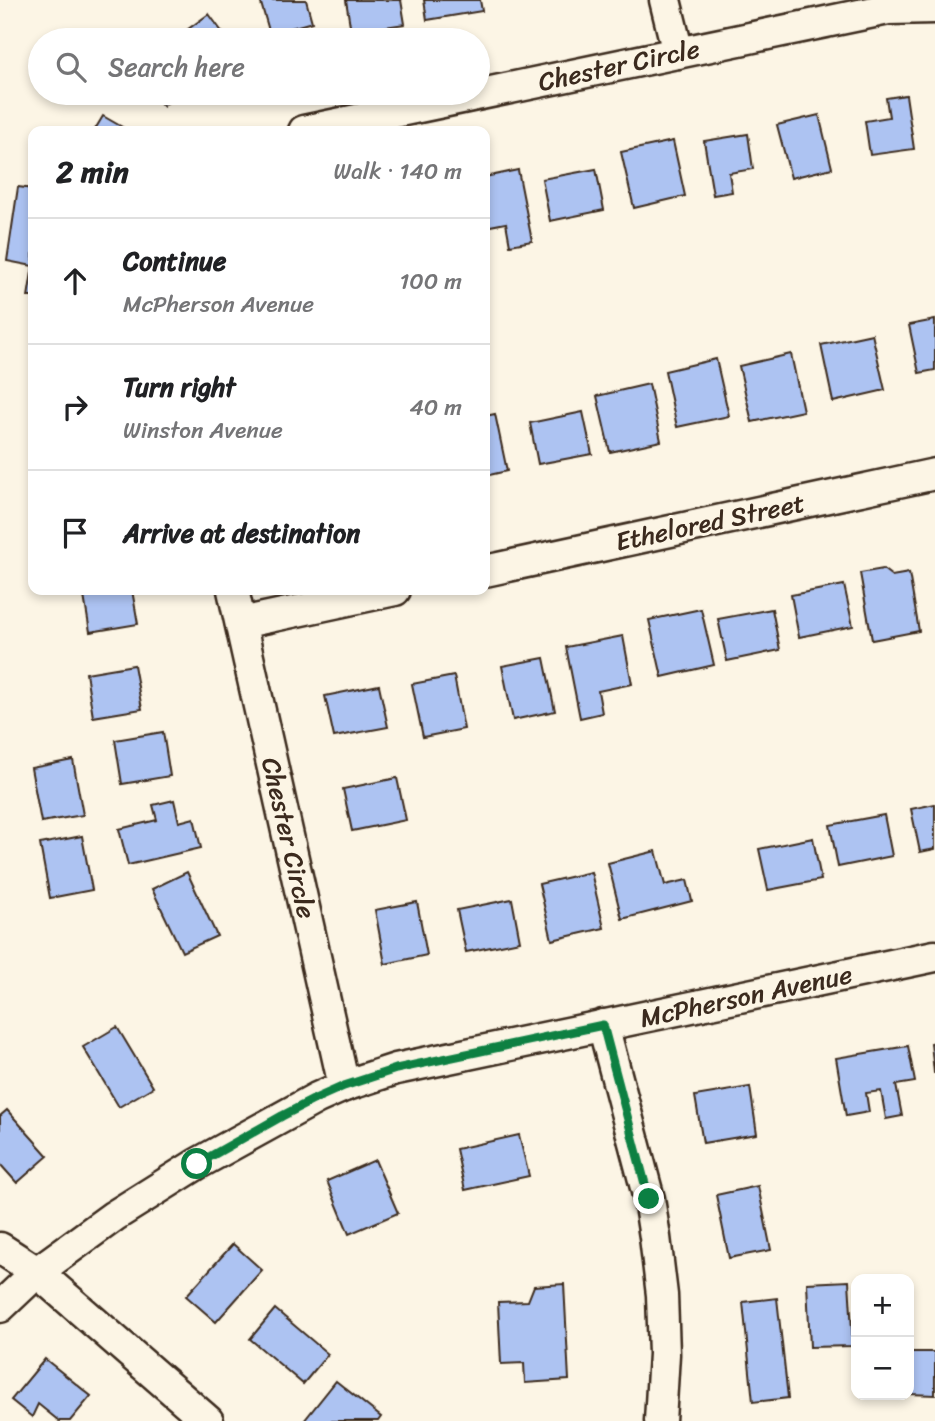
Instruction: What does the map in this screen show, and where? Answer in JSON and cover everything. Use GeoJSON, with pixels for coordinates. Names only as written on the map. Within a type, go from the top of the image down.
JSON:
{"type":"FeatureCollection","features":[{"type":"Feature","properties":{"kind":"street"},"geometry":{"type":"LineString","coordinates":[[665,0],[678,53]]}},
{"type":"Feature","properties":{"kind":"street","name":"Chester Circle"},"geometry":{"type":"LineString","coordinates":[[490,92],[888,9],[935,8]]}},
{"type":"Feature","properties":{"kind":"street","name":"Chester Circle"},"geometry":{"type":"LineString","coordinates":[[328,126],[429,105]]}},
{"type":"Feature","properties":{"kind":"street","name":"Ethelored Street"},"geometry":{"type":"LineString","coordinates":[[490,569],[935,474]]}},
{"type":"Feature","properties":{"kind":"street","name":"Chester Circle"},"geometry":{"type":"LineString","coordinates":[[234,595],[344,1086]]}},
{"type":"Feature","properties":{"kind":"street"},"geometry":{"type":"LineString","coordinates":[[241,623],[372,595]]}},
{"type":"Feature","properties":{"kind":"street","name":"McPherson Avenue"},"geometry":{"type":"LineString","coordinates":[[0,1307],[37,1272],[114,1216],[197,1164],[282,1116],[344,1086],[396,1069],[935,957]]}},
{"type":"Feature","properties":{"kind":"street"},"geometry":{"type":"LineString","coordinates":[[603,1025],[649,1199],[655,1237],[662,1295],[664,1354],[660,1421]]}},
{"type":"Feature","properties":{"kind":"street"},"geometry":{"type":"LineString","coordinates":[[0,1248],[37,1272],[208,1421]]}},
{"type":"Feature","properties":{"kind":"building"},"geometry":{"type":"Polygon","coordinates":[[[260,0],[306,0],[312,22],[291,28],[268,28],[260,0]]]}},
{"type":"Feature","properties":{"kind":"building"},"geometry":{"type":"Polygon","coordinates":[[[346,0],[401,0],[405,24],[350,28],[346,0]]]}},
{"type":"Feature","properties":{"kind":"building"},"geometry":{"type":"Polygon","coordinates":[[[424,0],[480,0],[482,11],[427,20],[424,0]]]}},
{"type":"Feature","properties":{"kind":"building"},"geometry":{"type":"Polygon","coordinates":[[[209,14],[219,28],[190,28],[209,14]]]}},
{"type":"Feature","properties":{"kind":"building"},"geometry":{"type":"Polygon","coordinates":[[[906,95],[914,149],[870,155],[865,121],[889,117],[886,98],[906,95]]]}},
{"type":"Feature","properties":{"kind":"building"},"geometry":{"type":"Polygon","coordinates":[[[819,115],[832,168],[791,178],[777,125],[819,115]]]}},
{"type":"Feature","properties":{"kind":"building"},"geometry":{"type":"Polygon","coordinates":[[[103,116],[120,126],[97,126],[103,116]]]}},
{"type":"Feature","properties":{"kind":"building"},"geometry":{"type":"Polygon","coordinates":[[[748,134],[753,169],[729,173],[732,192],[713,195],[704,141],[748,134]]]}},
{"type":"Feature","properties":{"kind":"building"},"geometry":{"type":"Polygon","coordinates":[[[673,141],[685,196],[634,208],[621,152],[673,141]]]}},
{"type":"Feature","properties":{"kind":"building"},"geometry":{"type":"Polygon","coordinates":[[[596,169],[604,210],[550,221],[542,179],[596,169]]]}},
{"type":"Feature","properties":{"kind":"building"},"geometry":{"type":"Polygon","coordinates":[[[518,170],[532,241],[510,245],[506,223],[490,226],[490,176],[518,170]]]}},
{"type":"Feature","properties":{"kind":"building"},"geometry":{"type":"Polygon","coordinates":[[[18,187],[28,188],[28,265],[7,261],[18,187]]]}},
{"type":"Feature","properties":{"kind":"building"},"geometry":{"type":"Polygon","coordinates":[[[935,320],[935,370],[919,373],[909,325],[935,320]]]}},
{"type":"Feature","properties":{"kind":"building"},"geometry":{"type":"Polygon","coordinates":[[[872,334],[885,390],[833,402],[821,345],[872,334]]]}},
{"type":"Feature","properties":{"kind":"building"},"geometry":{"type":"Polygon","coordinates":[[[791,354],[803,411],[752,422],[739,366],[791,354]]]}},
{"type":"Feature","properties":{"kind":"building"},"geometry":{"type":"Polygon","coordinates":[[[716,359],[729,416],[677,427],[665,371],[716,359]]]}},
{"type":"Feature","properties":{"kind":"building"},"geometry":{"type":"Polygon","coordinates":[[[649,384],[661,441],[610,452],[597,396],[649,384]]]}},
{"type":"Feature","properties":{"kind":"building"},"geometry":{"type":"Polygon","coordinates":[[[583,412],[592,454],[538,464],[530,423],[583,412]]]}},
{"type":"Feature","properties":{"kind":"building"},"geometry":{"type":"Polygon","coordinates":[[[495,414],[507,471],[490,475],[490,415],[495,414]]]}},
{"type":"Feature","properties":{"kind":"building"},"geometry":{"type":"Polygon","coordinates":[[[883,569],[892,576],[909,573],[919,631],[872,640],[860,573],[883,569]]]}},
{"type":"Feature","properties":{"kind":"building"},"geometry":{"type":"Polygon","coordinates":[[[844,585],[853,626],[799,637],[791,595],[844,585]]]}},
{"type":"Feature","properties":{"kind":"building"},"geometry":{"type":"Polygon","coordinates":[[[84,595],[133,595],[138,624],[90,632],[84,595]]]}},
{"type":"Feature","properties":{"kind":"building"},"geometry":{"type":"Polygon","coordinates":[[[701,609],[714,665],[662,677],[649,620],[701,609]]]}},
{"type":"Feature","properties":{"kind":"building"},"geometry":{"type":"Polygon","coordinates":[[[772,609],[780,650],[727,661],[718,619],[772,609]]]}},
{"type":"Feature","properties":{"kind":"building"},"geometry":{"type":"Polygon","coordinates":[[[623,636],[632,684],[598,691],[602,713],[580,718],[566,647],[623,636]]]}},
{"type":"Feature","properties":{"kind":"building"},"geometry":{"type":"Polygon","coordinates":[[[544,658],[555,711],[513,720],[502,666],[544,658]]]}},
{"type":"Feature","properties":{"kind":"building"},"geometry":{"type":"Polygon","coordinates":[[[134,665],[142,709],[93,717],[86,673],[134,665]]]}},
{"type":"Feature","properties":{"kind":"building"},"geometry":{"type":"Polygon","coordinates":[[[454,676],[464,729],[423,737],[412,684],[454,676]]]}},
{"type":"Feature","properties":{"kind":"building"},"geometry":{"type":"Polygon","coordinates":[[[379,685],[388,727],[334,737],[325,696],[379,685]]]}},
{"type":"Feature","properties":{"kind":"building"},"geometry":{"type":"Polygon","coordinates":[[[163,732],[170,776],[122,784],[115,740],[163,732]]]}},
{"type":"Feature","properties":{"kind":"building"},"geometry":{"type":"Polygon","coordinates":[[[73,760],[83,815],[41,822],[31,768],[73,760]]]}},
{"type":"Feature","properties":{"kind":"building"},"geometry":{"type":"Polygon","coordinates":[[[397,778],[406,820],[352,831],[343,789],[397,778]]]}},
{"type":"Feature","properties":{"kind":"building"},"geometry":{"type":"Polygon","coordinates":[[[174,800],[179,822],[194,818],[201,848],[128,865],[119,829],[157,820],[153,805],[174,800]]]}},
{"type":"Feature","properties":{"kind":"building"},"geometry":{"type":"Polygon","coordinates":[[[935,804],[935,849],[920,852],[911,809],[935,804]]]}},
{"type":"Feature","properties":{"kind":"building"},"geometry":{"type":"Polygon","coordinates":[[[884,815],[892,856],[838,867],[830,825],[884,815]]]}},
{"type":"Feature","properties":{"kind":"building"},"geometry":{"type":"Polygon","coordinates":[[[82,836],[92,890],[50,898],[40,844],[82,836]]]}},
{"type":"Feature","properties":{"kind":"building"},"geometry":{"type":"Polygon","coordinates":[[[813,838],[821,880],[768,890],[759,849],[813,838]]]}},
{"type":"Feature","properties":{"kind":"building"},"geometry":{"type":"Polygon","coordinates":[[[656,851],[665,885],[687,880],[692,901],[622,919],[608,863],[656,851]]]}},
{"type":"Feature","properties":{"kind":"building"},"geometry":{"type":"Polygon","coordinates":[[[187,872],[217,936],[182,952],[152,889],[187,872]]]}},
{"type":"Feature","properties":{"kind":"building"},"geometry":{"type":"Polygon","coordinates":[[[591,872],[604,928],[552,940],[539,884],[591,872]]]}},
{"type":"Feature","properties":{"kind":"building"},"geometry":{"type":"Polygon","coordinates":[[[512,899],[520,941],[466,952],[457,910],[512,899]]]}},
{"type":"Feature","properties":{"kind":"building"},"geometry":{"type":"Polygon","coordinates":[[[417,902],[427,955],[385,964],[375,910],[417,902]]]}},
{"type":"Feature","properties":{"kind":"building"},"geometry":{"type":"Polygon","coordinates":[[[117,1027],[153,1087],[119,1107],[83,1047],[117,1027]]]}},
{"type":"Feature","properties":{"kind":"building"},"geometry":{"type":"Polygon","coordinates":[[[935,1042],[935,1073],[934,1073],[931,1043],[935,1042]]]}},
{"type":"Feature","properties":{"kind":"building"},"geometry":{"type":"Polygon","coordinates":[[[908,1046],[915,1082],[896,1085],[902,1116],[886,1119],[881,1091],[866,1093],[869,1112],[846,1116],[836,1058],[908,1046]]]}},
{"type":"Feature","properties":{"kind":"building"},"geometry":{"type":"Polygon","coordinates":[[[750,1087],[757,1134],[703,1143],[695,1096],[750,1087]]]}},
{"type":"Feature","properties":{"kind":"building"},"geometry":{"type":"Polygon","coordinates":[[[7,1110],[48,1156],[17,1183],[0,1164],[0,1116],[7,1110]]]}},
{"type":"Feature","properties":{"kind":"building"},"geometry":{"type":"Polygon","coordinates":[[[519,1135],[529,1176],[465,1190],[456,1149],[519,1135]]]}},
{"type":"Feature","properties":{"kind":"building"},"geometry":{"type":"Polygon","coordinates":[[[375,1160],[398,1213],[349,1234],[327,1181],[375,1160]]]}},
{"type":"Feature","properties":{"kind":"building"},"geometry":{"type":"Polygon","coordinates":[[[758,1186],[771,1250],[729,1258],[716,1195],[758,1186]]]}},
{"type":"Feature","properties":{"kind":"building"},"geometry":{"type":"Polygon","coordinates":[[[233,1244],[262,1270],[216,1322],[186,1296],[233,1244]]]}},
{"type":"Feature","properties":{"kind":"building"},"geometry":{"type":"Polygon","coordinates":[[[849,1281],[851,1346],[810,1347],[807,1283],[849,1281]]]}},
{"type":"Feature","properties":{"kind":"building"},"geometry":{"type":"Polygon","coordinates":[[[564,1284],[569,1380],[525,1383],[524,1363],[501,1364],[498,1302],[528,1301],[534,1286],[564,1284]]]}},
{"type":"Feature","properties":{"kind":"building"},"geometry":{"type":"Polygon","coordinates":[[[777,1298],[788,1398],[753,1402],[743,1302],[777,1298]]]}},
{"type":"Feature","properties":{"kind":"building"},"geometry":{"type":"Polygon","coordinates":[[[275,1309],[328,1354],[303,1384],[250,1339],[275,1309]]]}},
{"type":"Feature","properties":{"kind":"building"},"geometry":{"type":"Polygon","coordinates":[[[914,1352],[935,1352],[935,1395],[914,1394],[914,1352]]]}},
{"type":"Feature","properties":{"kind":"building"},"geometry":{"type":"Polygon","coordinates":[[[45,1359],[91,1396],[70,1421],[59,1421],[38,1404],[32,1417],[11,1400],[45,1359]]]}},
{"type":"Feature","properties":{"kind":"building"},"geometry":{"type":"Polygon","coordinates":[[[336,1381],[381,1417],[378,1421],[304,1421],[336,1381]]]}},
{"type":"Feature","properties":{"kind":"route"},"geometry":{"type":"LineString","coordinates":[[197,1164],[282,1116],[344,1086],[396,1069],[603,1025],[649,1199]]}}]}
